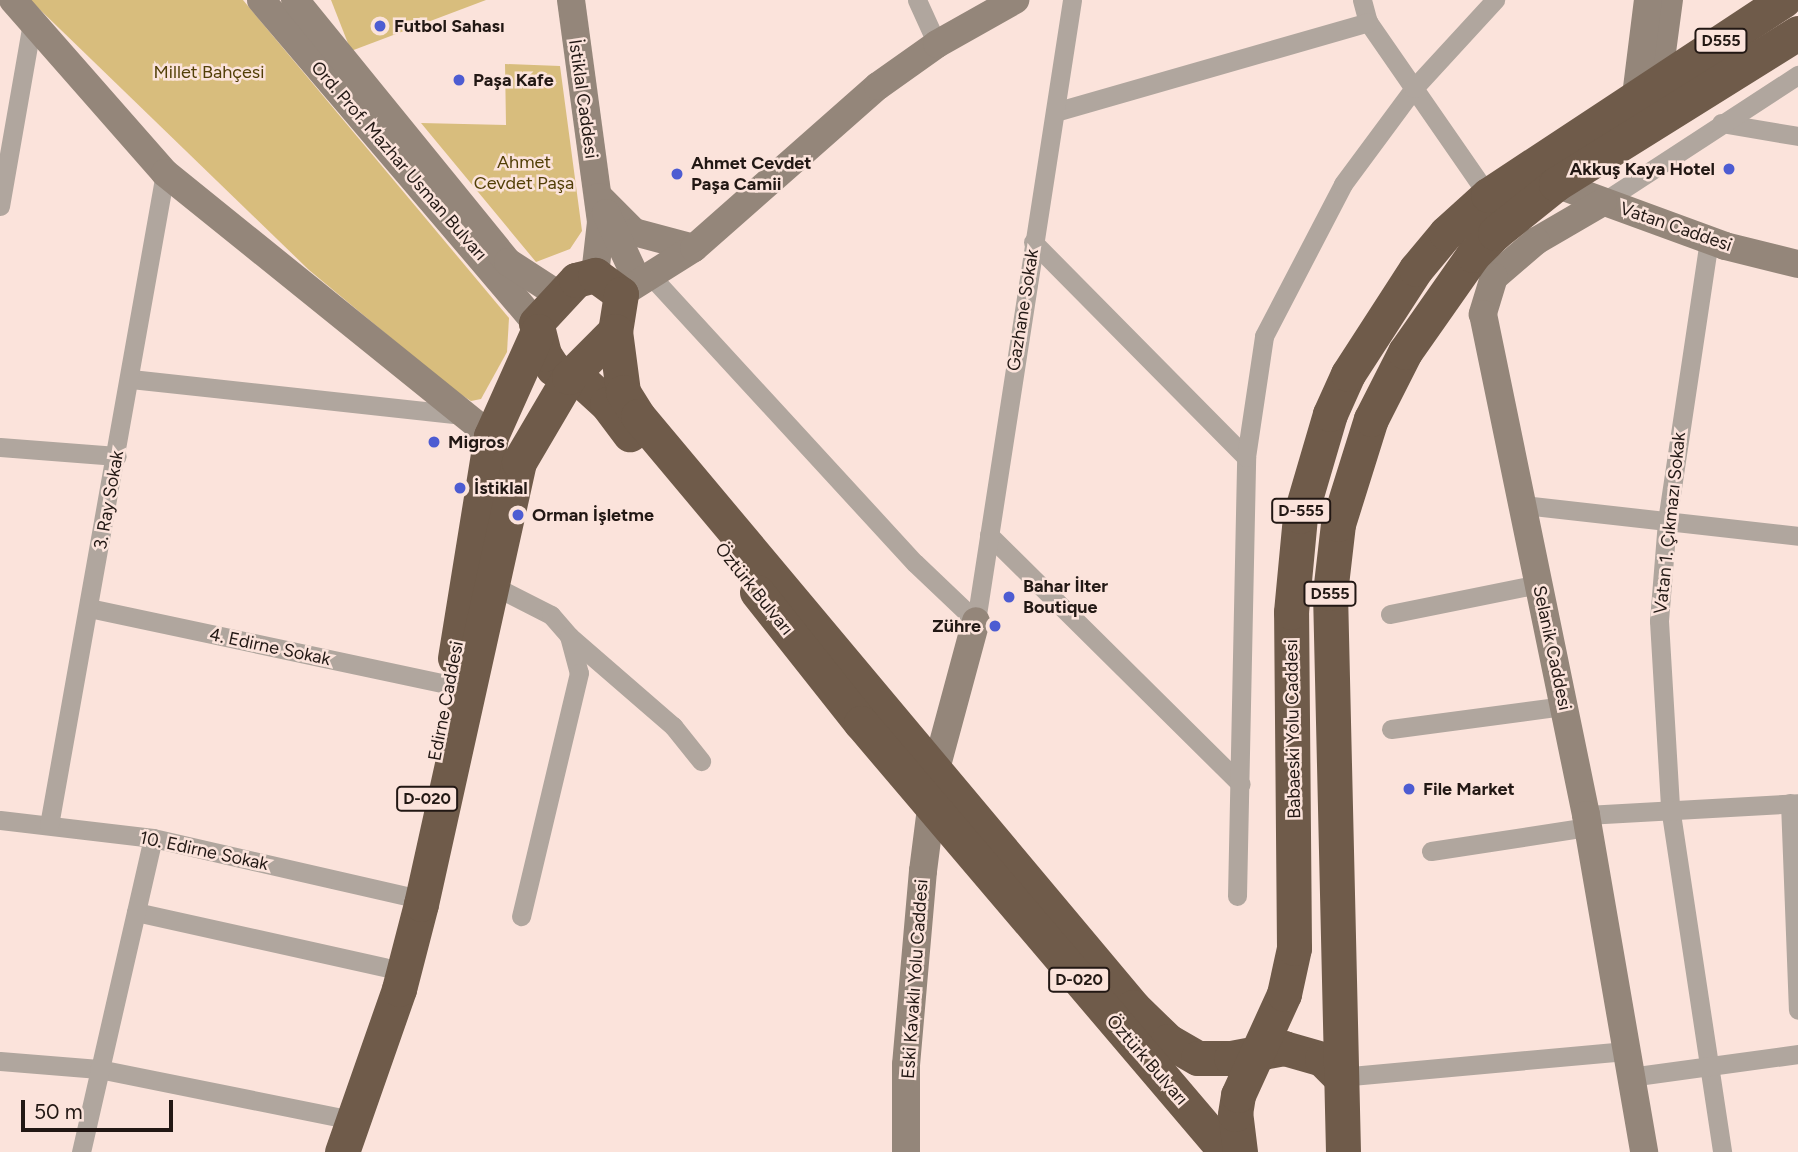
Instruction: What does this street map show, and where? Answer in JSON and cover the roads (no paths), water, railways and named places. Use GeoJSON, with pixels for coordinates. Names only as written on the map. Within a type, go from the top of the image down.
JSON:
{"type":"FeatureCollection","features":[{"type":"Feature","properties":{"kind":"highway","name":"D555"},"geometry":{"type":"LineString","coordinates":[[1340,1077],[1330,603],[1332,558],[1346,490],[1371,419],[1419,332],[1474,255],[1556,184],[1784,0]]}},
{"type":"Feature","properties":{"kind":"highway","name":"D-555"},"geometry":{"type":"LineString","coordinates":[[1655,103],[1798,33]]}},
{"type":"Feature","properties":{"kind":"highway","name":"Babaeski Yolu Caddesi"},"geometry":{"type":"LineString","coordinates":[[1240,1152],[1235,1114],[1255,1054],[1284,994],[1294,948],[1291,612],[1300,516],[1330,414],[1375,326],[1447,233],[1488,195],[1655,103]]}},
{"type":"Feature","properties":{"kind":"highway"},"geometry":{"type":"LineString","coordinates":[[559,296],[576,280],[626,282]]}},
{"type":"Feature","properties":{"kind":"highway","name":"Öztürk Bulvarı"},"geometry":{"type":"LineString","coordinates":[[626,282],[615,331],[623,392],[638,416],[1133,1007],[1168,1041],[1198,1058],[1298,1049],[1322,1059],[1340,1077]]}},
{"type":"Feature","properties":{"kind":"highway","name":"D-020"},"geometry":{"type":"LineString","coordinates":[[537,327],[559,296]]}},
{"type":"Feature","properties":{"kind":"highway","name":"Öztürk Bulvarı"},"geometry":{"type":"LineString","coordinates":[[537,327],[544,354],[553,368],[571,387],[607,404],[933,807],[1226,1152]]}},
{"type":"Feature","properties":{"kind":"highway","name":"Edirne Caddesi"},"geometry":{"type":"LineString","coordinates":[[326,1152],[406,897],[451,685],[479,426],[537,327]]}},
{"type":"Feature","properties":{"kind":"highway"},"geometry":{"type":"LineString","coordinates":[[571,387],[615,331]]}},
{"type":"Feature","properties":{"kind":"highway","name":"Edirne Caddesi"},"geometry":{"type":"LineString","coordinates":[[342,1152],[399,989],[494,586],[519,462],[571,387]]}},
{"type":"Feature","properties":{"kind":"highway"},"geometry":{"type":"LineString","coordinates":[[1340,1077],[1343,1152]]}},
{"type":"Feature","properties":{"kind":"street"},"geometry":{"type":"LineString","coordinates":[[13,0],[165,173],[479,426]]}},
{"type":"Feature","properties":{"kind":"street","name":"Ord. Prof. Mazhar Usman Bulvarı"},"geometry":{"type":"LineString","coordinates":[[261,0],[537,327]]}},
{"type":"Feature","properties":{"kind":"street","name":"Ord. Prof. Mazhar Usman Bulvarı"},"geometry":{"type":"LineString","coordinates":[[295,0],[508,262],[559,296]]}},
{"type":"Feature","properties":{"kind":"street","name":"İstiklal Caddesi"},"geometry":{"type":"LineString","coordinates":[[571,0],[599,197]]}},
{"type":"Feature","properties":{"kind":"street"},"geometry":{"type":"LineString","coordinates":[[918,0],[937,44]]}},
{"type":"Feature","properties":{"kind":"street"},"geometry":{"type":"LineString","coordinates":[[626,282],[694,248],[878,86],[937,44],[1016,0]]}},
{"type":"Feature","properties":{"kind":"street","name":"Gazhane Sokak"},"geometry":{"type":"LineString","coordinates":[[976,621],[1072,0]]}},
{"type":"Feature","properties":{"kind":"street"},"geometry":{"type":"LineString","coordinates":[[1362,0],[1368,22],[1488,195]]}},
{"type":"Feature","properties":{"kind":"street"},"geometry":{"type":"LineString","coordinates":[[1237,897],[1246,457],[1264,336],[1343,184],[1414,88],[1495,0]]}},
{"type":"Feature","properties":{"kind":"street"},"geometry":{"type":"LineString","coordinates":[[1648,0],[1655,103]]}},
{"type":"Feature","properties":{"kind":"street"},"geometry":{"type":"LineString","coordinates":[[1655,103],[1669,0]]}},
{"type":"Feature","properties":{"kind":"street"},"geometry":{"type":"LineString","coordinates":[[0,206],[32,22]]}},
{"type":"Feature","properties":{"kind":"street"},"geometry":{"type":"LineString","coordinates":[[1055,112],[1368,22]]}},
{"type":"Feature","properties":{"kind":"street"},"geometry":{"type":"LineString","coordinates":[[1602,202],[1798,75]]}},
{"type":"Feature","properties":{"kind":"street"},"geometry":{"type":"LineString","coordinates":[[1721,123],[1798,136]]}},
{"type":"Feature","properties":{"kind":"street","name":"3. Ray Sokak"},"geometry":{"type":"LineString","coordinates":[[49,825],[131,379],[165,173]]}},
{"type":"Feature","properties":{"kind":"street","name":"Vatan Caddesi"},"geometry":{"type":"LineString","coordinates":[[1556,184],[1709,240],[1798,264]]}},
{"type":"Feature","properties":{"kind":"street"},"geometry":{"type":"LineString","coordinates":[[599,197],[634,232],[694,248]]}},
{"type":"Feature","properties":{"kind":"street"},"geometry":{"type":"LineString","coordinates":[[599,197],[601,222],[626,282],[976,621],[936,769],[933,807]]}},
{"type":"Feature","properties":{"kind":"street"},"geometry":{"type":"LineString","coordinates":[[599,197],[626,282]]}},
{"type":"Feature","properties":{"kind":"street","name":"Selanik Caddesi"},"geometry":{"type":"LineString","coordinates":[[1602,202],[1535,241],[1494,277],[1483,314],[1587,821],[1644,1152]]}},
{"type":"Feature","properties":{"kind":"street","name":"Vatan 1. Çıkmazı Sokak"},"geometry":{"type":"LineString","coordinates":[[1709,240],[1667,521],[1659,621],[1670,807],[1711,1069],[1721,1152]]}},
{"type":"Feature","properties":{"kind":"street"},"geometry":{"type":"LineString","coordinates":[[1033,242],[1246,457]]}},
{"type":"Feature","properties":{"kind":"street"},"geometry":{"type":"LineString","coordinates":[[131,379],[479,426]]}},
{"type":"Feature","properties":{"kind":"street"},"geometry":{"type":"LineString","coordinates":[[0,447],[117,456]]}},
{"type":"Feature","properties":{"kind":"street"},"geometry":{"type":"LineString","coordinates":[[1523,505],[1798,536]]}},
{"type":"Feature","properties":{"kind":"street"},"geometry":{"type":"LineString","coordinates":[[989,535],[1241,784]]}},
{"type":"Feature","properties":{"kind":"street"},"geometry":{"type":"LineString","coordinates":[[1390,614],[1539,584]]}},
{"type":"Feature","properties":{"kind":"street"},"geometry":{"type":"LineString","coordinates":[[494,586],[551,615],[569,636],[673,726],[701,761]]}},
{"type":"Feature","properties":{"kind":"street","name":"4. Edirne Sokak"},"geometry":{"type":"LineString","coordinates":[[89,608],[451,685]]}},
{"type":"Feature","properties":{"kind":"street"},"geometry":{"type":"LineString","coordinates":[[521,916],[579,673],[569,636]]}},
{"type":"Feature","properties":{"kind":"street"},"geometry":{"type":"LineString","coordinates":[[1391,729],[1564,706]]}},
{"type":"Feature","properties":{"kind":"street"},"geometry":{"type":"LineString","coordinates":[[1431,851],[1670,807],[1794,803],[1798,1007]]}},
{"type":"Feature","properties":{"kind":"street","name":"Eski Kavaklı Yolu Caddesi"},"geometry":{"type":"LineString","coordinates":[[906,1152],[906,1065],[923,871],[933,807]]}},
{"type":"Feature","properties":{"kind":"street","name":"10. Edirne Sokak"},"geometry":{"type":"LineString","coordinates":[[0,820],[153,838],[406,897]]}},
{"type":"Feature","properties":{"kind":"street"},"geometry":{"type":"LineString","coordinates":[[81,1152],[153,838]]}},
{"type":"Feature","properties":{"kind":"street"},"geometry":{"type":"LineString","coordinates":[[136,912],[385,967]]}},
{"type":"Feature","properties":{"kind":"street"},"geometry":{"type":"LineString","coordinates":[[1340,1077],[1628,1064],[1711,1069],[1798,1054]]}},
{"type":"Feature","properties":{"kind":"street"},"geometry":{"type":"LineString","coordinates":[[0,1061],[99,1069],[337,1117]]}},
{"type":"Feature","properties":{"kind":"place","name":"Futbol Sahası"},"geometry":{"type":"Point","coordinates":[380,26]}},
{"type":"Feature","properties":{"kind":"place","name":"Paşa Kafe"},"geometry":{"type":"Point","coordinates":[459,80]}},
{"type":"Feature","properties":{"kind":"place","name":"Akkuş Kaya Hotel"},"geometry":{"type":"Point","coordinates":[1729,169]}},
{"type":"Feature","properties":{"kind":"place","name":"Ahmet Cevdet Paşa Camii"},"geometry":{"type":"Point","coordinates":[677,174]}},
{"type":"Feature","properties":{"kind":"place","name":"Migros"},"geometry":{"type":"Point","coordinates":[434,442]}},
{"type":"Feature","properties":{"kind":"place","name":"İstiklal"},"geometry":{"type":"Point","coordinates":[460,488]}},
{"type":"Feature","properties":{"kind":"place","name":"Orman İşletme"},"geometry":{"type":"Point","coordinates":[518,515]}},
{"type":"Feature","properties":{"kind":"place","name":"Bahar İlter Boutique"},"geometry":{"type":"Point","coordinates":[1009,597]}},
{"type":"Feature","properties":{"kind":"place","name":"Zühre"},"geometry":{"type":"Point","coordinates":[995,626]}},
{"type":"Feature","properties":{"kind":"place","name":"File Market"},"geometry":{"type":"Point","coordinates":[1409,789]}},
{"type":"Feature","properties":{"kind":"park label","name":"Millet Bahçesi"},"geometry":{"type":"Point","coordinates":[209,72]}},
{"type":"Feature","properties":{"kind":"park label","name":"Ahmet Cevdet Paşa"},"geometry":{"type":"Point","coordinates":[524,173]}}]}
